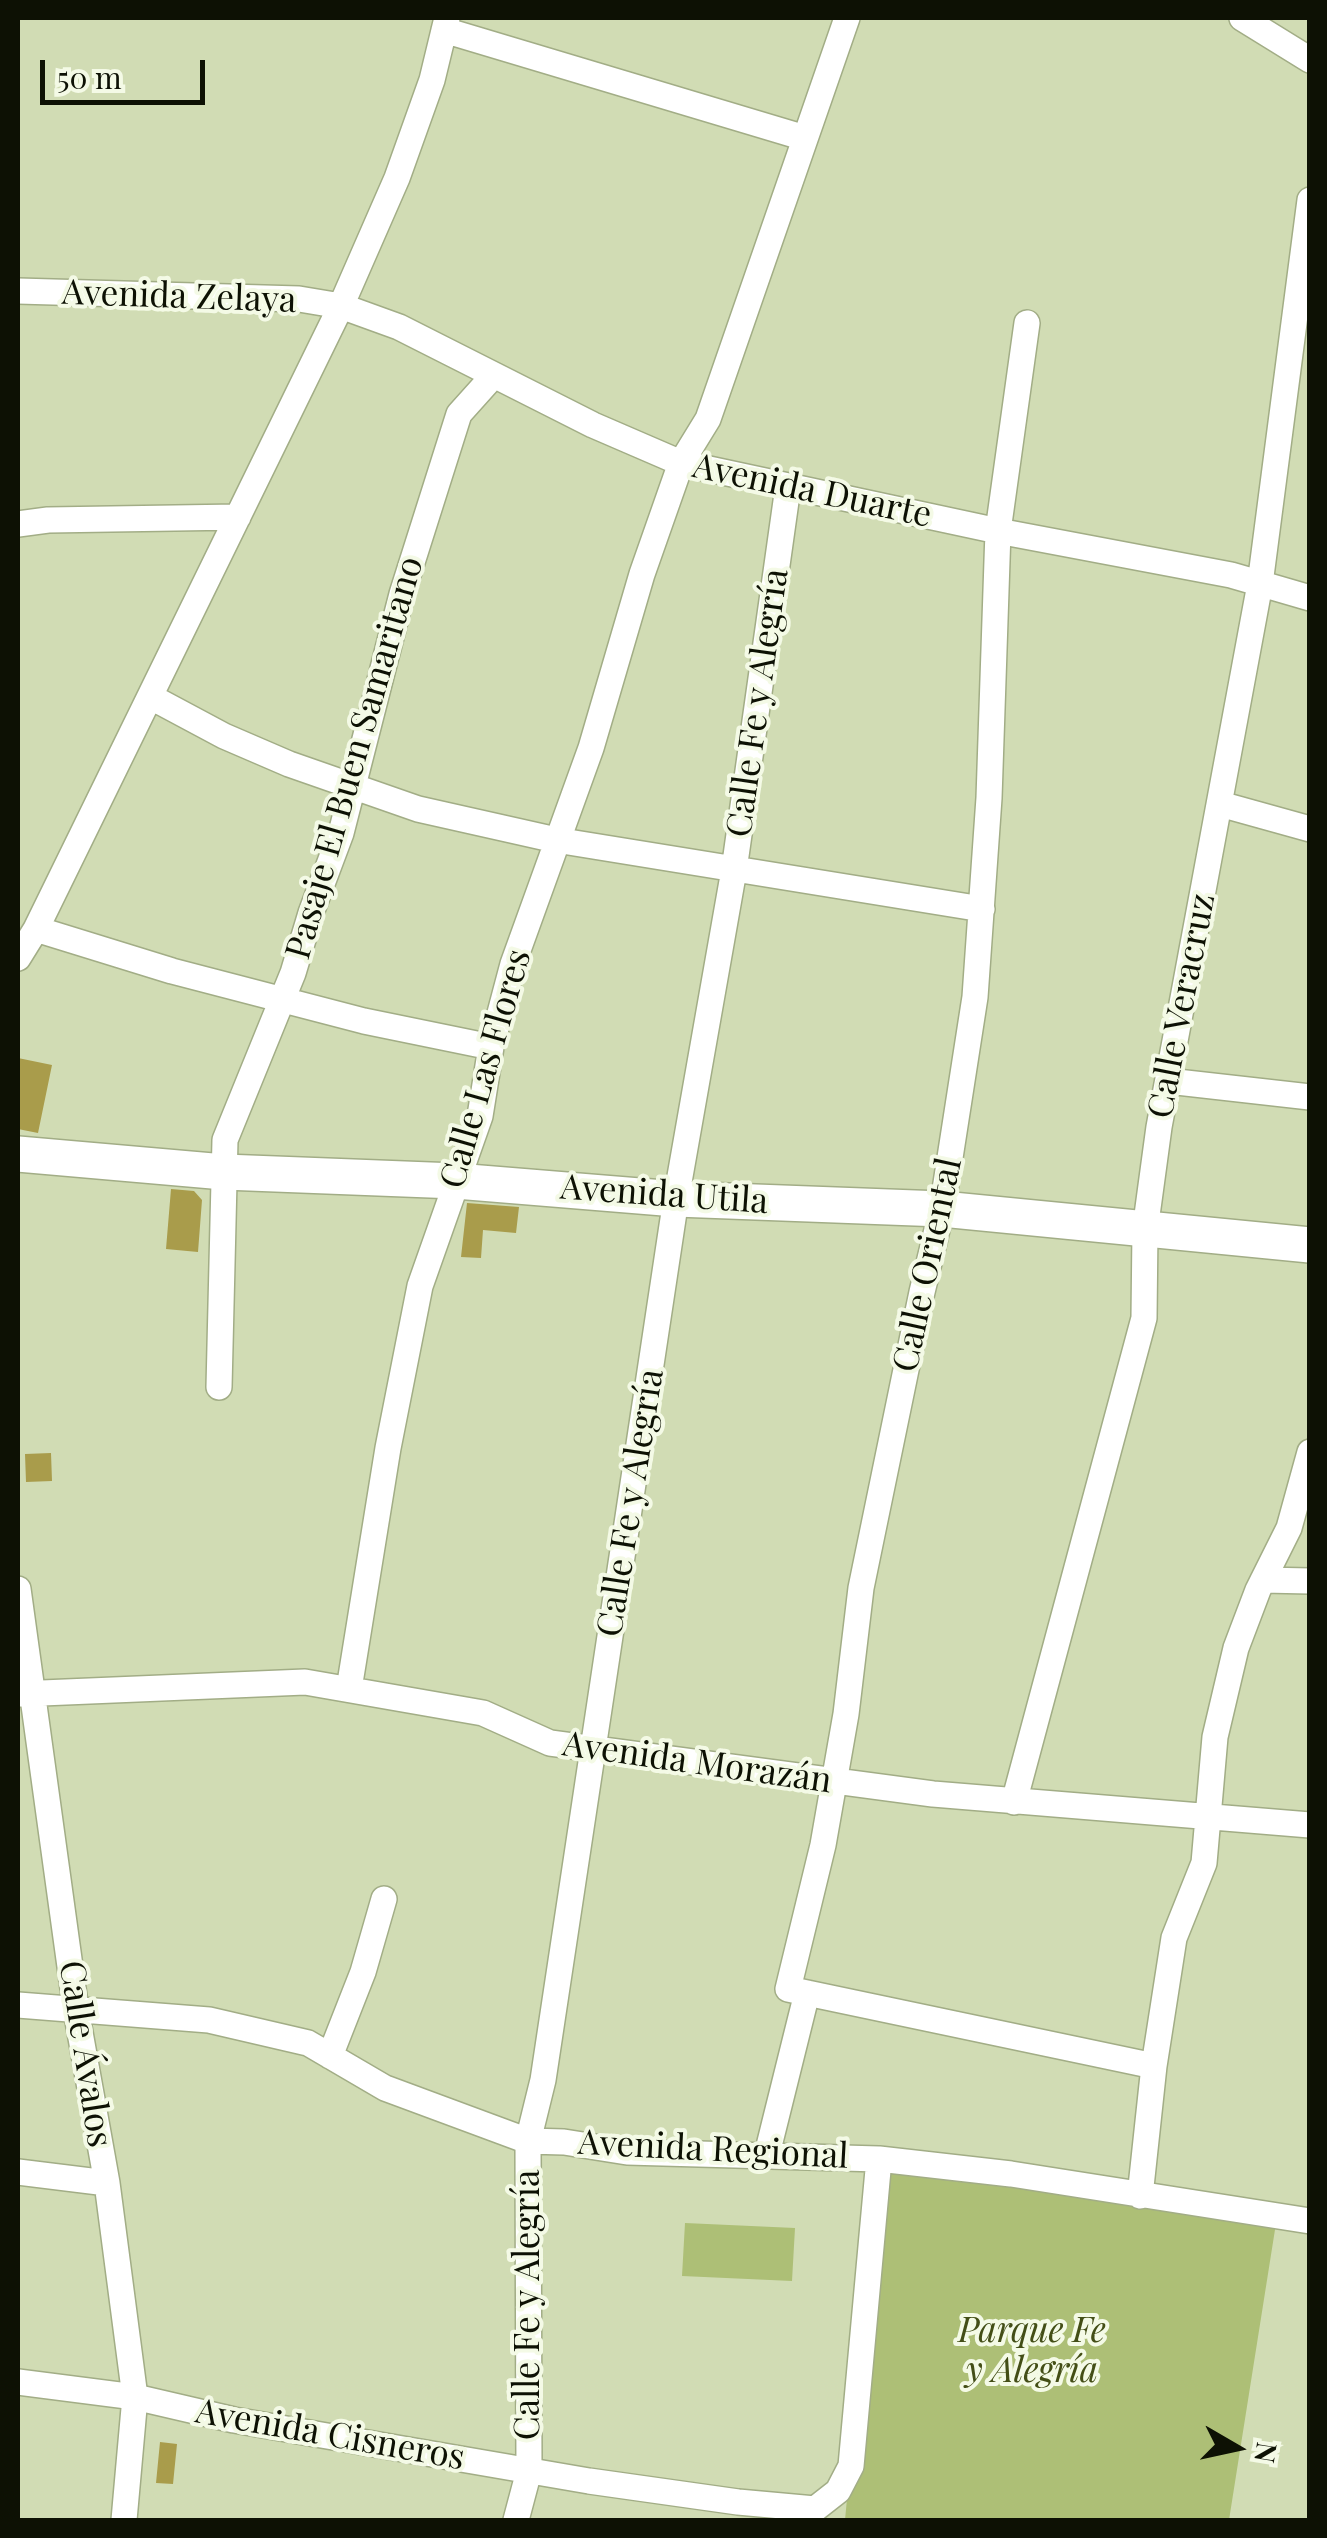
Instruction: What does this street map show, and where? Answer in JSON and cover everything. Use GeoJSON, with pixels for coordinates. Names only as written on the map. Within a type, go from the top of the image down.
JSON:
{"type":"FeatureCollection","features":[{"type":"Feature","properties":{"kind":"street","name":"Calle Las Flores"},"geometry":{"type":"LineString","coordinates":[[349,1689],[388,1448],[420,1286],[480,1116],[491,1046],[512,964],[591,748],[642,574],[681,463],[708,418],[847,18]]}},
{"type":"Feature","properties":{"kind":"street"},"geometry":{"type":"LineString","coordinates":[[1242,18],[1310,60]]}},
{"type":"Feature","properties":{"kind":"street"},"geometry":{"type":"LineString","coordinates":[[18,958],[151,697],[341,306],[397,178],[432,80],[446,24],[805,138]]}},
{"type":"Feature","properties":{"kind":"street","name":"Calle Veracruz"},"geometry":{"type":"LineString","coordinates":[[1014,1802],[1144,1318],[1145,1230],[1168,1081],[1260,584],[1310,200]]}},
{"type":"Feature","properties":{"kind":"street","name":"Avenida Zelaya"},"geometry":{"type":"LineString","coordinates":[[18,291],[299,300],[341,306]]}},
{"type":"Feature","properties":{"kind":"street","name":"Avenida Duarte"},"geometry":{"type":"LineString","coordinates":[[341,306],[398,327],[593,425],[681,463],[788,488],[1232,575],[1310,598]]}},
{"type":"Feature","properties":{"kind":"street","name":"Calle Oriental"},"geometry":{"type":"LineString","coordinates":[[767,2154],[834,1782],[861,1588],[942,1209],[975,997],[998,530],[1026,324]]}},
{"type":"Feature","properties":{"kind":"street","name":"Pasaje El Buen Samaritano"},"geometry":{"type":"LineString","coordinates":[[218,1386],[225,1140],[282,1000],[341,832],[397,610],[459,414],[494,376]]}},
{"type":"Feature","properties":{"kind":"street","name":"Calle Fe y Alegría"},"geometry":{"type":"LineString","coordinates":[[516,2520],[529,2471],[528,2141],[543,2080],[676,1199],[734,870],[788,488]]}},
{"type":"Feature","properties":{"kind":"street"},"geometry":{"type":"LineString","coordinates":[[18,524],[48,520],[238,517]]}},
{"type":"Feature","properties":{"kind":"street"},"geometry":{"type":"LineString","coordinates":[[151,697],[273,757],[418,809],[556,840],[982,910]]}},
{"type":"Feature","properties":{"kind":"street"},"geometry":{"type":"LineString","coordinates":[[1220,804],[1310,829]]}},
{"type":"Feature","properties":{"kind":"street"},"geometry":{"type":"LineString","coordinates":[[36,929],[172,971],[364,1022],[491,1046]]}},
{"type":"Feature","properties":{"kind":"street"},"geometry":{"type":"LineString","coordinates":[[1168,1081],[1310,1097]]}},
{"type":"Feature","properties":{"kind":"street","name":"Avenida Utila"},"geometry":{"type":"LineString","coordinates":[[18,1154],[224,1172],[456,1181],[676,1199],[942,1209],[1310,1245]]}},
{"type":"Feature","properties":{"kind":"street"},"geometry":{"type":"LineString","coordinates":[[1140,2196],[1154,2066],[1174,1938],[1204,1863],[1215,1737],[1236,1648],[1288,1528],[1310,1452]]}},
{"type":"Feature","properties":{"kind":"street"},"geometry":{"type":"LineString","coordinates":[[1263,1580],[1310,1582]]}},
{"type":"Feature","properties":{"kind":"street","name":"Calle Ávalos"},"geometry":{"type":"LineString","coordinates":[[18,1589],[25,1694],[107,2184],[136,2397],[124,2520]]}},
{"type":"Feature","properties":{"kind":"street","name":"Avenida Morazán"},"geometry":{"type":"LineString","coordinates":[[25,1694],[305,1682],[483,1713],[550,1743],[594,1750],[1014,1802],[1310,1825]]}},
{"type":"Feature","properties":{"kind":"street"},"geometry":{"type":"LineString","coordinates":[[330,2056],[384,1900]]}},
{"type":"Feature","properties":{"kind":"street"},"geometry":{"type":"LineString","coordinates":[[798,1991],[1154,2066]]}},
{"type":"Feature","properties":{"kind":"street","name":"Avenida Regional"},"geometry":{"type":"LineString","coordinates":[[18,2005],[209,2020],[308,2043],[386,2088],[528,2141],[628,2152],[879,2159],[1011,2174],[1310,2221]]}},
{"type":"Feature","properties":{"kind":"street","name":"Avenida Cisneros"},"geometry":{"type":"LineString","coordinates":[[18,2382],[136,2397],[234,2420],[529,2471],[738,2502],[815,2509],[838,2491],[851,2466],[879,2159]]}},
{"type":"Feature","properties":{"kind":"street"},"geometry":{"type":"LineString","coordinates":[[18,2172],[107,2184]]}},
{"type":"Feature","properties":{"kind":"green space","name":"Parque Fe y Alegría"},"geometry":{"type":"Polygon","coordinates":[[[879,2159],[1277,2217],[1229,2520],[845,2520],[879,2159]]]}},
{"type":"Feature","properties":{"kind":"green space"},"geometry":{"type":"Polygon","coordinates":[[[685,2223],[795,2228],[792,2281],[682,2276],[685,2223]]]}},
{"type":"Feature","properties":{"kind":"building"},"geometry":{"type":"Polygon","coordinates":[[[18,1058],[52,1065],[38,1133],[18,1129],[18,1058]]]}},
{"type":"Feature","properties":{"kind":"building"},"geometry":{"type":"Polygon","coordinates":[[[171,1189],[194,1191],[202,1200],[198,1252],[166,1249],[171,1189]]]}},
{"type":"Feature","properties":{"kind":"building"},"geometry":{"type":"Polygon","coordinates":[[[467,1203],[519,1207],[516,1233],[483,1230],[481,1258],[461,1257],[467,1203]]]}},
{"type":"Feature","properties":{"kind":"building"},"geometry":{"type":"Polygon","coordinates":[[[51,1453],[52,1481],[26,1482],[25,1454],[51,1453]]]}},
{"type":"Feature","properties":{"kind":"building"},"geometry":{"type":"Polygon","coordinates":[[[160,2442],[177,2444],[173,2484],[156,2483],[160,2442]]]}}]}
